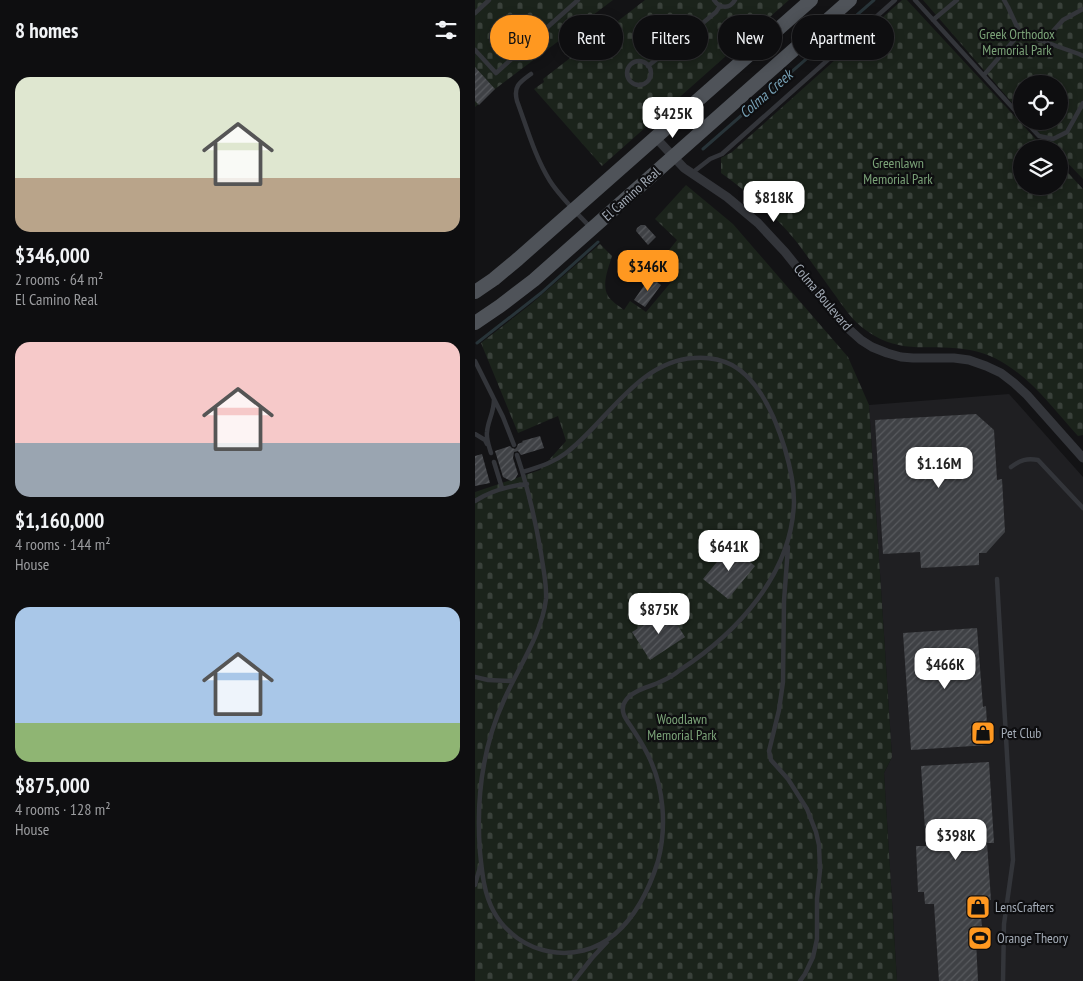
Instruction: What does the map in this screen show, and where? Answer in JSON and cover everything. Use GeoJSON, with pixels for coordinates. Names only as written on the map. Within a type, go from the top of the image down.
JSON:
{"type":"FeatureCollection","features":[{"type":"Feature","properties":{"kind":"main road","name":"El Camino Real"},"geometry":{"type":"LineString","coordinates":[[475,292],[511,266],[811,0]]}},
{"type":"Feature","properties":{"kind":"main road","name":"El Camino Real"},"geometry":{"type":"LineString","coordinates":[[475,323],[521,290],[851,0]]}},
{"type":"Feature","properties":{"kind":"street","name":"Colma Boulevard"},"geometry":{"type":"LineString","coordinates":[[656,138],[683,168],[727,197],[758,223],[785,252],[841,322],[861,340],[880,350],[901,357],[969,360],[1001,373],[1027,395],[1083,458]]}},
{"type":"Feature","properties":{"kind":"lane"},"geometry":{"type":"LineString","coordinates":[[475,13],[489,0]]}},
{"type":"Feature","properties":{"kind":"lane"},"geometry":{"type":"LineString","coordinates":[[476,52],[495,73],[578,0]]}},
{"type":"Feature","properties":{"kind":"lane"},"geometry":{"type":"LineString","coordinates":[[714,0],[723,7],[730,5],[735,0]]}},
{"type":"Feature","properties":{"kind":"lane"},"geometry":{"type":"LineString","coordinates":[[692,173],[710,159],[722,154],[895,0]]}},
{"type":"Feature","properties":{"kind":"lane"},"geometry":{"type":"LineString","coordinates":[[915,0],[1013,108]]}},
{"type":"Feature","properties":{"kind":"lane"},"geometry":{"type":"LineString","coordinates":[[933,20],[957,0]]}},
{"type":"Feature","properties":{"kind":"lane"},"geometry":{"type":"LineString","coordinates":[[1004,0],[1020,33],[1083,56]]}},
{"type":"Feature","properties":{"kind":"lane"},"geometry":{"type":"LineString","coordinates":[[648,66],[716,12],[720,6]]}},
{"type":"Feature","properties":{"kind":"lane"},"geometry":{"type":"LineString","coordinates":[[1046,42],[1063,20],[1083,9]]}},
{"type":"Feature","properties":{"kind":"lane"},"geometry":{"type":"LineString","coordinates":[[983,75],[1020,33]]}},
{"type":"Feature","properties":{"kind":"lane"},"geometry":{"type":"LineString","coordinates":[[640,61],[648,66],[651,73],[647,82],[638,85],[631,82],[627,74],[631,65],[640,61]]}},
{"type":"Feature","properties":{"kind":"lane"},"geometry":{"type":"LineString","coordinates":[[531,74],[521,81],[515,94],[539,159],[555,188],[591,229]]}},
{"type":"Feature","properties":{"kind":"lane"},"geometry":{"type":"LineString","coordinates":[[1033,130],[1039,136],[1053,139],[1067,132],[1083,103]]}},
{"type":"Feature","properties":{"kind":"lane"},"geometry":{"type":"LineString","coordinates":[[523,472],[556,460],[588,434],[629,390],[646,376],[676,361],[703,358],[720,360],[744,373],[762,396],[777,426],[787,458],[793,490],[793,512],[789,536],[784,601],[785,649],[783,682],[779,710],[769,751],[771,760],[788,778],[807,809],[819,844],[820,870],[817,899],[817,939],[813,957],[800,981]]}},
{"type":"Feature","properties":{"kind":"lane"},"geometry":{"type":"LineString","coordinates":[[475,361],[494,398],[514,445]]}},
{"type":"Feature","properties":{"kind":"lane"},"geometry":{"type":"LineString","coordinates":[[491,453],[487,440],[487,430],[493,412],[494,398]]}},
{"type":"Feature","properties":{"kind":"lane"},"geometry":{"type":"LineString","coordinates":[[475,434],[485,440],[488,445]]}},
{"type":"Feature","properties":{"kind":"lane"},"geometry":{"type":"LineString","coordinates":[[517,454],[532,502],[539,538],[546,594],[544,609],[537,631],[496,718],[485,754],[479,808],[482,876],[486,894],[493,911],[503,925],[526,944],[539,950],[560,953],[591,948],[615,934]]}},
{"type":"Feature","properties":{"kind":"lane"},"geometry":{"type":"LineString","coordinates":[[1011,467],[1017,462],[1031,458],[1038,460],[1083,508]]}},
{"type":"Feature","properties":{"kind":"lane"},"geometry":{"type":"LineString","coordinates":[[494,462],[502,488]]}},
{"type":"Feature","properties":{"kind":"lane"},"geometry":{"type":"LineString","coordinates":[[475,501],[502,488],[527,484]]}},
{"type":"Feature","properties":{"kind":"lane"},"geometry":{"type":"LineString","coordinates":[[574,981],[633,913],[650,884],[660,854],[663,828],[662,803],[657,779],[646,750],[624,715],[623,705],[628,697],[664,680],[685,667],[729,632],[751,608],[769,582],[779,563],[789,536]]}},
{"type":"Feature","properties":{"kind":"lane"},"geometry":{"type":"LineString","coordinates":[[997,579],[1013,860],[1004,922],[1003,981]]}},
{"type":"Feature","properties":{"kind":"lane"},"geometry":{"type":"LineString","coordinates":[[475,677],[488,680],[513,681]]}},
{"type":"Feature","properties":{"kind":"lane"},"geometry":{"type":"LineString","coordinates":[[475,885],[481,861]]}},
{"type":"Feature","properties":{"kind":"shaded area"},"geometry":{"type":"Polygon","coordinates":[[[1009,394],[1083,477],[1083,981],[897,981],[884,773],[892,757],[869,405],[1009,394]]]}},
{"type":"Feature","properties":{"kind":"green space"},"geometry":{"type":"Polygon","coordinates":[[[475,0],[613,0],[593,15],[559,15],[559,41],[549,48],[549,15],[490,15],[490,60],[533,60],[475,107],[475,0]]]}},
{"type":"Feature","properties":{"kind":"green space"},"geometry":{"type":"Polygon","coordinates":[[[645,0],[789,0],[772,15],[718,15],[718,60],[721,60],[602,166],[534,89],[544,82],[543,79],[568,60],[623,60],[623,17],[645,0]]]}},
{"type":"Feature","properties":{"kind":"green space","name":"Greenlawn Memorial Park"},"geometry":{"type":"Polygon","coordinates":[[[902,0],[907,0],[1013,114],[1013,130],[1027,130],[1037,140],[1013,140],[1013,195],[1068,195],[1068,173],[1083,189],[1083,435],[1078,436],[1043,396],[1003,362],[970,350],[893,344],[867,331],[848,313],[799,245],[782,225],[752,197],[721,173],[721,158],[732,152],[835,60],[894,60],[894,15],[885,15],[902,0]]]}},
{"type":"Feature","properties":{"kind":"green space","name":"Greek Orthodox Memorial Park"},"geometry":{"type":"Polygon","coordinates":[[[923,0],[1083,0],[1083,179],[1068,163],[1068,140],[1045,140],[1037,130],[1068,130],[1068,75],[1013,75],[1013,104],[923,0]]]}},
{"type":"Feature","properties":{"kind":"green space","name":"Woodlawn Memorial Park"},"geometry":{"type":"Polygon","coordinates":[[[686,185],[733,224],[848,357],[869,405],[892,757],[884,773],[897,981],[475,981],[475,492],[540,470],[566,441],[558,416],[518,433],[481,343],[531,304],[600,244],[612,256],[605,281],[608,296],[624,310],[630,301],[646,312],[672,281],[655,268],[677,240],[655,219],[686,185]]]}},
{"type":"Feature","properties":{"kind":"building"},"geometry":{"type":"Polygon","coordinates":[[[475,67],[495,89],[479,105],[475,101],[475,67]]]}},
{"type":"Feature","properties":{"kind":"building"},"geometry":{"type":"Polygon","coordinates":[[[641,225],[645,225],[656,237],[648,245],[636,231],[641,225]]]}},
{"type":"Feature","properties":{"kind":"building"},"geometry":{"type":"Polygon","coordinates":[[[650,277],[661,285],[645,307],[634,300],[650,277]]]}},
{"type":"Feature","properties":{"kind":"building"},"geometry":{"type":"Polygon","coordinates":[[[976,414],[994,430],[997,480],[1002,479],[1005,532],[986,553],[979,553],[979,565],[921,568],[920,552],[883,554],[875,420],[976,414]]]}},
{"type":"Feature","properties":{"kind":"building"},"geometry":{"type":"Polygon","coordinates":[[[540,436],[544,448],[521,455],[518,451],[514,452],[513,458],[518,474],[511,481],[503,477],[495,451],[510,446],[515,449],[522,441],[540,436]]]}},
{"type":"Feature","properties":{"kind":"building"},"geometry":{"type":"Polygon","coordinates":[[[482,454],[490,483],[475,486],[475,456],[482,454]]]}},
{"type":"Feature","properties":{"kind":"building"},"geometry":{"type":"Polygon","coordinates":[[[730,546],[755,566],[728,599],[703,579],[730,546]]]}},
{"type":"Feature","properties":{"kind":"building"},"geometry":{"type":"Polygon","coordinates":[[[668,610],[685,637],[650,660],[632,632],[668,610]]]}},
{"type":"Feature","properties":{"kind":"building"},"geometry":{"type":"Polygon","coordinates":[[[977,628],[983,707],[986,706],[988,745],[911,750],[903,633],[977,628]]]}},
{"type":"Feature","properties":{"kind":"building"},"geometry":{"type":"Polygon","coordinates":[[[989,762],[994,843],[987,843],[991,900],[980,901],[983,941],[976,941],[978,981],[939,981],[934,904],[925,904],[924,892],[918,892],[916,846],[926,846],[921,766],[989,762]]]}},
{"type":"Feature","properties":{"kind":"waterway","name":"Colma Creek"},"geometry":{"type":"LineString","coordinates":[[703,149],[874,0]]}},
{"type":"Feature","properties":{"kind":"waterway","name":"Colma Creek"},"geometry":{"type":"LineString","coordinates":[[477,343],[541,293],[598,242]]}},
{"type":"Feature","properties":{"kind":"place","name":"Pet Club"},"geometry":{"type":"Point","coordinates":[983,733]}},
{"type":"Feature","properties":{"kind":"place","name":"LensCrafters"},"geometry":{"type":"Point","coordinates":[978,907]}},
{"type":"Feature","properties":{"kind":"place","name":"Orange Theory"},"geometry":{"type":"Point","coordinates":[980,938]}}]}
